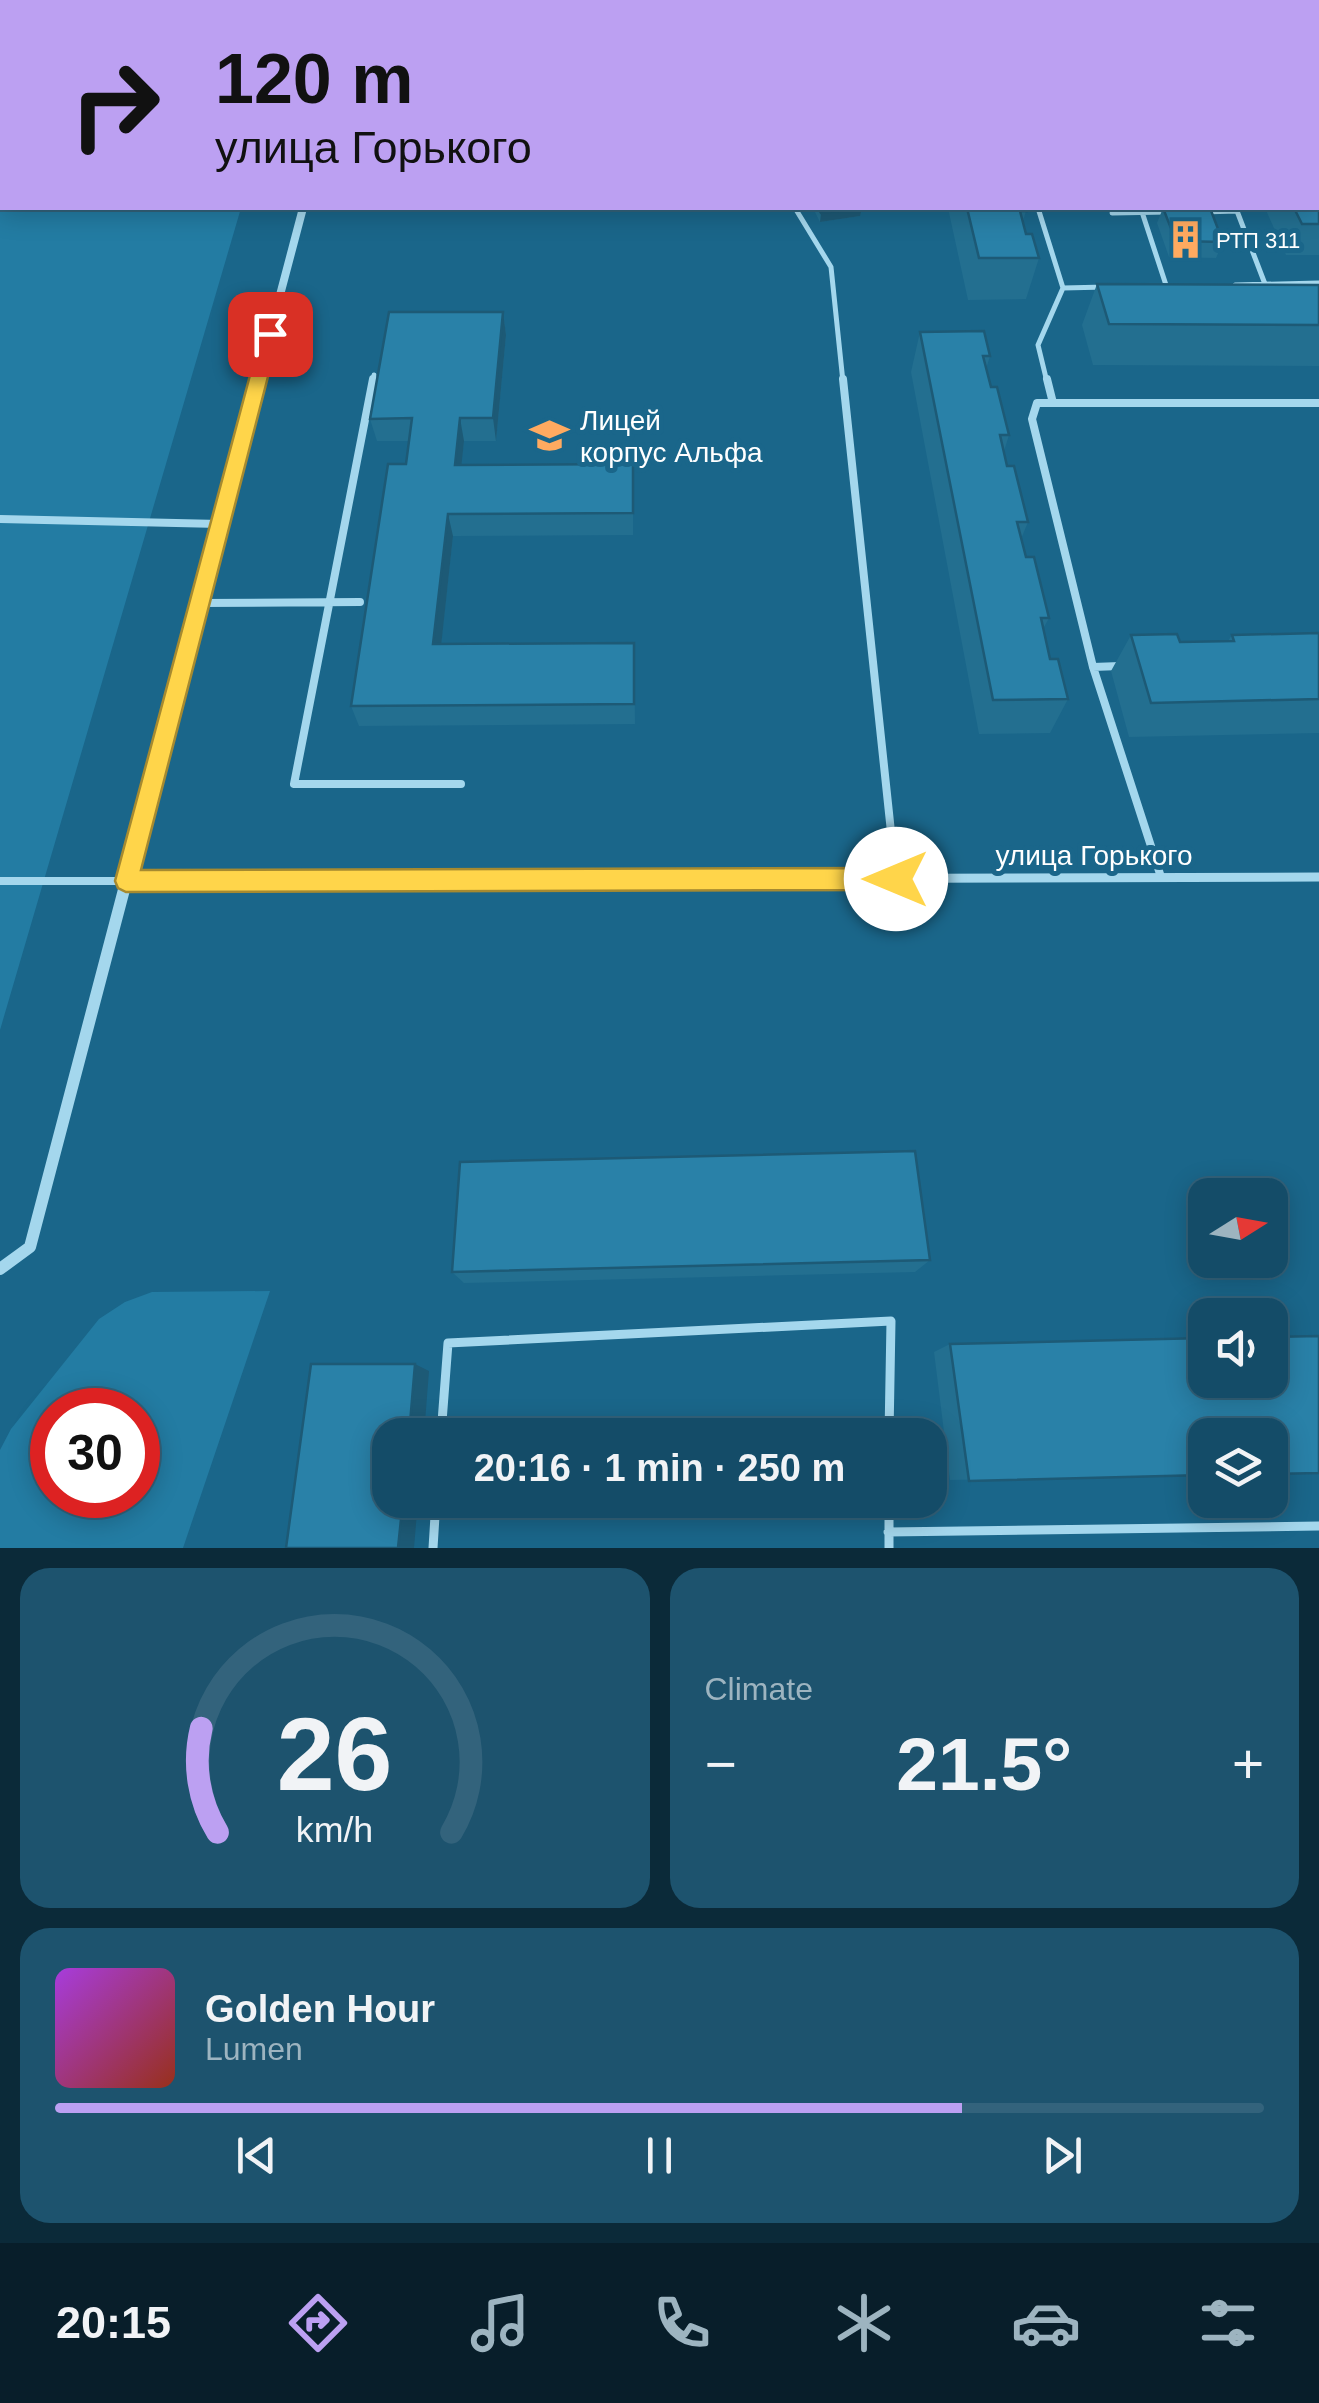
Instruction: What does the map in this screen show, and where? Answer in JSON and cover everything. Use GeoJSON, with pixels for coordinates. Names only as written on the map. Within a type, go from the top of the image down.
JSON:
{"type":"FeatureCollection","features":[{"type":"Feature","properties":{"kind":"street"},"geometry":{"type":"LineString","coordinates":[[0,1269],[30,1248],[302,210]]}},
{"type":"Feature","properties":{"kind":"street","name":"улица Горького"},"geometry":{"type":"LineString","coordinates":[[126,881],[1319,876]]}},
{"type":"Feature","properties":{"kind":"lane"},"geometry":{"type":"LineString","coordinates":[[796,210],[832,267],[896,879]]}},
{"type":"Feature","properties":{"kind":"lane"},"geometry":{"type":"LineString","coordinates":[[1039,210],[1063,288],[1038,346],[1052,404]]}},
{"type":"Feature","properties":{"kind":"lane"},"geometry":{"type":"LineString","coordinates":[[1142,212],[1166,286]]}},
{"type":"Feature","properties":{"kind":"lane"},"geometry":{"type":"LineString","coordinates":[[1112,213],[1180,212]]}},
{"type":"Feature","properties":{"kind":"lane"},"geometry":{"type":"LineString","coordinates":[[1199,212],[1237,212],[1264,284]]}},
{"type":"Feature","properties":{"kind":"lane"},"geometry":{"type":"LineString","coordinates":[[1225,285],[1319,283]]}},
{"type":"Feature","properties":{"kind":"lane"},"geometry":{"type":"LineString","coordinates":[[1149,286],[1186,285]]}},
{"type":"Feature","properties":{"kind":"lane"},"geometry":{"type":"LineString","coordinates":[[1063,288],[1114,287]]}},
{"type":"Feature","properties":{"kind":"lane"},"geometry":{"type":"LineString","coordinates":[[374,375],[294,784],[461,784]]}},
{"type":"Feature","properties":{"kind":"lane"},"geometry":{"type":"LineString","coordinates":[[1161,877],[1094,667],[1032,419],[1037,403],[1319,402]]}},
{"type":"Feature","properties":{"kind":"lane"},"geometry":{"type":"LineString","coordinates":[[0,519],[220,524]]}},
{"type":"Feature","properties":{"kind":"lane"},"geometry":{"type":"LineString","coordinates":[[199,603],[360,602]]}},
{"type":"Feature","properties":{"kind":"lane"},"geometry":{"type":"LineString","coordinates":[[1094,667],[1131,666]]}},
{"type":"Feature","properties":{"kind":"lane"},"geometry":{"type":"LineString","coordinates":[[0,881],[126,881]]}},
{"type":"Feature","properties":{"kind":"lane"},"geometry":{"type":"LineString","coordinates":[[442,1418],[448,1343],[891,1320],[890,1418]]}},
{"type":"Feature","properties":{"kind":"lane"},"geometry":{"type":"LineString","coordinates":[[432,1548],[434,1518]]}},
{"type":"Feature","properties":{"kind":"lane"},"geometry":{"type":"LineString","coordinates":[[888,1518],[889,1548]]}},
{"type":"Feature","properties":{"kind":"lane"},"geometry":{"type":"LineString","coordinates":[[888,1532],[1319,1526]]}},
{"type":"Feature","properties":{"kind":"shaded area"},"geometry":{"type":"Polygon","coordinates":[[[0,210],[240,210],[0,1030],[0,210]]]}},
{"type":"Feature","properties":{"kind":"shaded area"},"geometry":{"type":"Polygon","coordinates":[[[270,1291],[183,1548],[0,1548],[0,1450],[30,1405],[30,1518],[160,1518],[160,1388],[44,1388],[99,1319],[125,1302],[152,1292],[270,1291]]]}},
{"type":"Feature","properties":{"kind":"building"},"geometry":{"type":"Polygon","coordinates":[[[967,210],[1026,210],[1020,211],[1026,234],[1032,234],[1039,258],[979,258],[967,210]]]}},
{"type":"Feature","properties":{"kind":"building"},"geometry":{"type":"Polygon","coordinates":[[[1164,210],[1211,210],[1223,242],[1176,241],[1164,210]]]}},
{"type":"Feature","properties":{"kind":"building"},"geometry":{"type":"Polygon","coordinates":[[[1295,210],[1319,210],[1319,224],[1302,224],[1295,210]]]}},
{"type":"Feature","properties":{"kind":"building"},"geometry":{"type":"Polygon","coordinates":[[[1097,284],[1319,285],[1319,325],[1109,324],[1097,284]]]}},
{"type":"Feature","properties":{"kind":"building","name":"Лицей корпус Альфа"},"geometry":{"type":"Polygon","coordinates":[[[389,312],[503,312],[493,418],[460,418],[455,465],[633,464],[633,513],[448,514],[433,644],[634,643],[634,704],[351,706],[388,464],[406,464],[412,418],[370,419],[389,312]]]}},
{"type":"Feature","properties":{"kind":"building"},"geometry":{"type":"Polygon","coordinates":[[[984,331],[990,356],[983,356],[991,387],[997,387],[1009,435],[1000,435],[1007,466],[1014,466],[1028,522],[1017,522],[1026,557],[1034,557],[1049,618],[1041,618],[1050,659],[1058,659],[1068,699],[993,700],[920,332],[984,331]]]}},
{"type":"Feature","properties":{"kind":"building"},"geometry":{"type":"Polygon","coordinates":[[[1319,633],[1319,699],[1151,703],[1131,635],[1177,634],[1180,642],[1234,641],[1232,635],[1319,633]]]}},
{"type":"Feature","properties":{"kind":"building"},"geometry":{"type":"Polygon","coordinates":[[[915,1151],[930,1260],[452,1272],[460,1162],[915,1151]]]}},
{"type":"Feature","properties":{"kind":"building"},"geometry":{"type":"Polygon","coordinates":[[[1319,1336],[1319,1473],[1288,1474],[1288,1418],[1188,1418],[1188,1475],[969,1481],[950,1344],[1188,1338],[1188,1398],[1288,1398],[1288,1337],[1319,1336]]]}},
{"type":"Feature","properties":{"kind":"building"},"geometry":{"type":"Polygon","coordinates":[[[311,1364],[415,1364],[410,1418],[372,1418],[372,1518],[401,1518],[398,1548],[286,1548],[311,1364]]]}},
{"type":"Feature","properties":{"kind":"place","name":"РТП 311"},"geometry":{"type":"Point","coordinates":[1186,240]}},
{"type":"Feature","properties":{"kind":"place","name":"Лицей корпус Альфа"},"geometry":{"type":"Point","coordinates":[550,436]}},
{"type":"Feature","properties":{"kind":"route"},"geometry":{"type":"LineString","coordinates":[[270,334],[126,881],[896,879]]}}]}
